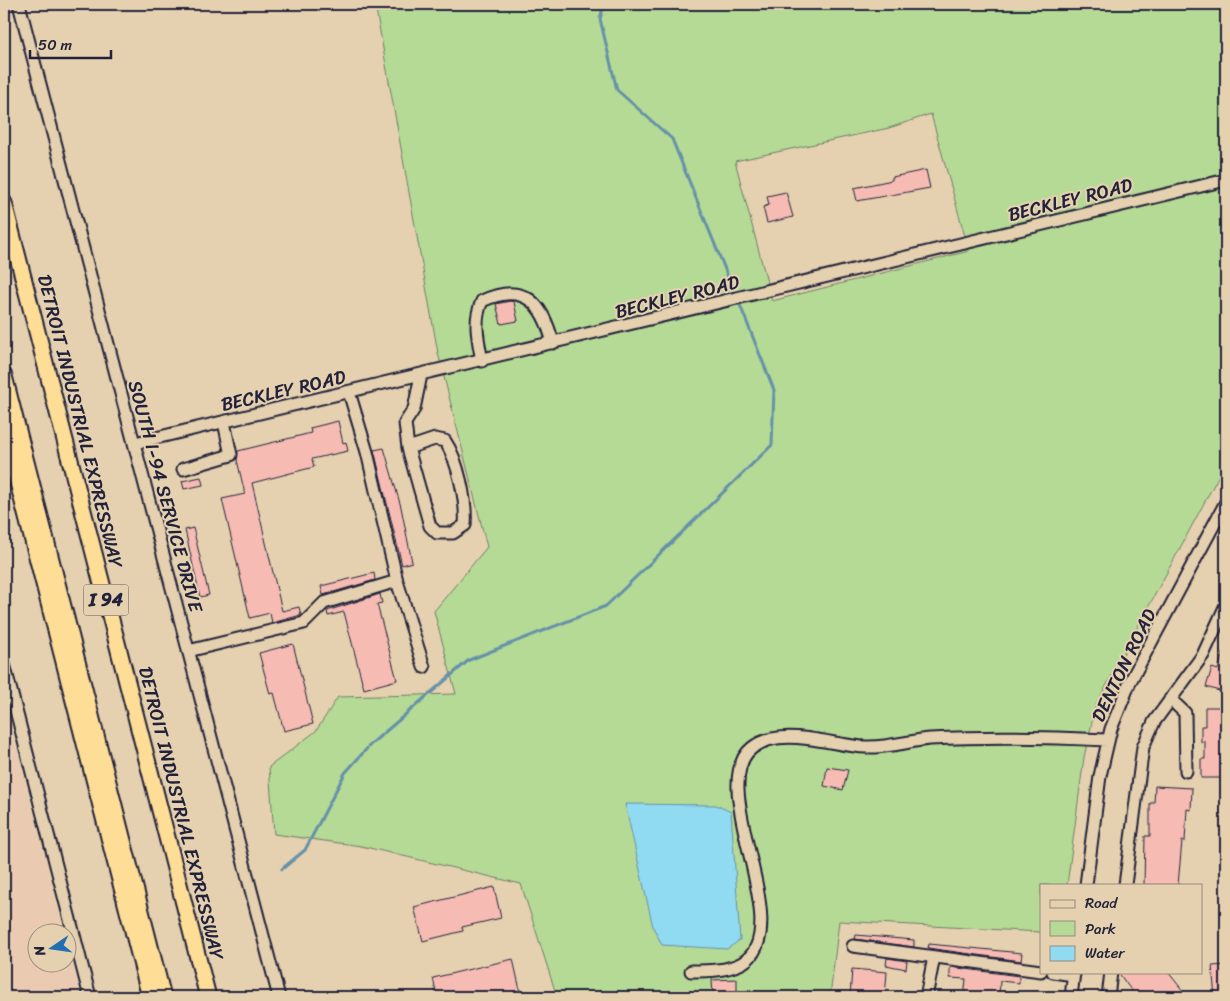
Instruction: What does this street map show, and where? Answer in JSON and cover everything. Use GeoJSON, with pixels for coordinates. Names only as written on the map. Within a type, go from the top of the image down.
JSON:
{"type":"FeatureCollection","features":[{"type":"Feature","properties":{"kind":"highway","name":"DETROIT INDUSTRIAL EXPRESSWAY"},"geometry":{"type":"LineString","coordinates":[[4,203],[208,997]]}},
{"type":"Feature","properties":{"kind":"highway","name":"I 94"},"geometry":{"type":"LineString","coordinates":[[4,376],[163,997]]}},
{"type":"Feature","properties":{"kind":"highway"},"geometry":{"type":"LineString","coordinates":[[4,428],[150,997]]}},
{"type":"Feature","properties":{"kind":"highway"},"geometry":{"type":"LineString","coordinates":[[131,923],[144,997]]}},
{"type":"Feature","properties":{"kind":"street","name":"SOUTH I-94 SERVICE DRIVE"},"geometry":{"type":"LineString","coordinates":[[20,4],[280,997]]}},
{"type":"Feature","properties":{"kind":"street","name":"BECKLEY ROAD"},"geometry":{"type":"LineString","coordinates":[[135,443],[1226,180]]}},
{"type":"Feature","properties":{"kind":"street"},"geometry":{"type":"LineString","coordinates":[[482,360],[476,326],[478,312],[482,301],[492,296],[511,292],[531,298],[545,316],[553,343]]}},
{"type":"Feature","properties":{"kind":"street"},"geometry":{"type":"LineString","coordinates":[[408,448],[434,439],[444,442],[450,450],[466,509],[465,525],[453,534],[438,533],[430,526],[408,448],[405,423],[414,409],[421,375]]}},
{"type":"Feature","properties":{"kind":"street"},"geometry":{"type":"LineString","coordinates":[[349,392],[367,452],[397,581],[424,667]]}},
{"type":"Feature","properties":{"kind":"street"},"geometry":{"type":"LineString","coordinates":[[183,469],[231,455],[224,422]]}},
{"type":"Feature","properties":{"kind":"street","name":"DENTON ROAD"},"geometry":{"type":"LineString","coordinates":[[1086,884],[1100,776],[1107,740],[1130,682],[1226,502]]}},
{"type":"Feature","properties":{"kind":"street"},"geometry":{"type":"LineString","coordinates":[[188,651],[304,623],[324,603],[397,581]]}},
{"type":"Feature","properties":{"kind":"street"},"geometry":{"type":"LineString","coordinates":[[1125,884],[1143,747],[1154,722],[1203,656],[1226,605]]}},
{"type":"Feature","properties":{"kind":"street"},"geometry":{"type":"LineString","coordinates":[[4,664],[90,997]]}},
{"type":"Feature","properties":{"kind":"street"},"geometry":{"type":"LineString","coordinates":[[1170,699],[1185,713],[1186,771]]}},
{"type":"Feature","properties":{"kind":"street"},"geometry":{"type":"LineString","coordinates":[[691,971],[708,971],[734,966],[749,957],[757,946],[760,911],[740,807],[737,776],[744,758],[750,750],[760,743],[772,739],[787,738],[866,747],[931,739],[1107,740]]}},
{"type":"Feature","properties":{"kind":"street"},"geometry":{"type":"LineString","coordinates":[[853,946],[1040,971]]}},
{"type":"Feature","properties":{"kind":"street"},"geometry":{"type":"LineString","coordinates":[[926,997],[934,957]]}},
{"type":"Feature","properties":{"kind":"street"},"geometry":{"type":"LineString","coordinates":[[1071,997],[1074,974]]}},
{"type":"Feature","properties":{"kind":"street"},"geometry":{"type":"LineString","coordinates":[[1109,996],[1111,974]]}},
{"type":"Feature","properties":{"kind":"shaded area"},"geometry":{"type":"Polygon","coordinates":[[[4,702],[62,924],[28,924],[28,974],[74,974],[80,997],[4,997],[4,702]]]}},
{"type":"Feature","properties":{"kind":"green space"},"geometry":{"type":"Polygon","coordinates":[[[375,4],[1223,4],[1226,13],[1226,462],[1096,705],[1084,757],[1067,884],[1040,884],[1040,932],[839,921],[830,997],[557,997],[521,884],[361,846],[274,834],[269,767],[316,731],[338,697],[456,694],[434,611],[487,547],[438,353],[375,4]],[[931,114],[889,128],[735,161],[772,301],[969,251],[931,114]]]}},
{"type":"Feature","properties":{"kind":"water"},"geometry":{"type":"Polygon","coordinates":[[[625,804],[716,805],[731,812],[740,940],[727,949],[662,945],[653,927],[625,804]]]}},
{"type":"Feature","properties":{"kind":"building"},"geometry":{"type":"Polygon","coordinates":[[[926,170],[930,188],[857,201],[854,188],[926,170]]]}},
{"type":"Feature","properties":{"kind":"building"},"geometry":{"type":"Polygon","coordinates":[[[786,192],[793,217],[767,223],[763,207],[769,205],[767,196],[786,192]]]}},
{"type":"Feature","properties":{"kind":"building"},"geometry":{"type":"Polygon","coordinates":[[[514,302],[518,321],[501,324],[496,304],[514,302]]]}},
{"type":"Feature","properties":{"kind":"building"},"geometry":{"type":"Polygon","coordinates":[[[338,421],[343,443],[346,442],[348,451],[312,459],[314,467],[252,483],[282,611],[299,607],[301,615],[272,623],[270,613],[250,618],[222,499],[245,494],[237,460],[238,451],[311,433],[310,428],[338,421]]]}},
{"type":"Feature","properties":{"kind":"building"},"geometry":{"type":"Polygon","coordinates":[[[384,448],[401,507],[412,562],[402,565],[374,450],[384,448]]]}},
{"type":"Feature","properties":{"kind":"building"},"geometry":{"type":"Polygon","coordinates":[[[201,477],[203,485],[184,489],[182,481],[201,477]]]}},
{"type":"Feature","properties":{"kind":"building"},"geometry":{"type":"Polygon","coordinates":[[[193,528],[209,595],[200,597],[185,530],[193,528]]]}},
{"type":"Feature","properties":{"kind":"building"},"geometry":{"type":"Polygon","coordinates":[[[374,573],[375,580],[323,595],[321,586],[374,573]]]}},
{"type":"Feature","properties":{"kind":"building"},"geometry":{"type":"Polygon","coordinates":[[[380,594],[382,603],[377,604],[397,680],[364,689],[344,612],[328,616],[327,611],[380,594]]]}},
{"type":"Feature","properties":{"kind":"building"},"geometry":{"type":"Polygon","coordinates":[[[293,644],[313,724],[284,731],[274,693],[270,694],[259,653],[293,644]]]}},
{"type":"Feature","properties":{"kind":"building"},"geometry":{"type":"Polygon","coordinates":[[[1224,648],[1226,648],[1226,693],[1206,687],[1212,668],[1218,670],[1224,648]]]}},
{"type":"Feature","properties":{"kind":"building"},"geometry":{"type":"Polygon","coordinates":[[[1205,707],[1226,707],[1226,778],[1201,778],[1201,759],[1205,759],[1205,742],[1201,742],[1201,726],[1205,726],[1205,707]]]}},
{"type":"Feature","properties":{"kind":"building"},"geometry":{"type":"Polygon","coordinates":[[[827,767],[848,770],[843,790],[824,786],[827,767]]]}},
{"type":"Feature","properties":{"kind":"building"},"geometry":{"type":"Polygon","coordinates":[[[1155,786],[1192,788],[1191,810],[1187,809],[1185,841],[1182,841],[1178,884],[1144,884],[1145,836],[1150,836],[1150,803],[1154,803],[1155,786]]]}},
{"type":"Feature","properties":{"kind":"building"},"geometry":{"type":"Polygon","coordinates":[[[494,887],[501,918],[462,927],[463,931],[423,941],[414,907],[494,887]]]}},
{"type":"Feature","properties":{"kind":"building"},"geometry":{"type":"Polygon","coordinates":[[[856,935],[914,940],[914,947],[855,939],[856,935]]]}},
{"type":"Feature","properties":{"kind":"building"},"geometry":{"type":"Polygon","coordinates":[[[929,944],[1022,953],[1021,961],[928,948],[929,944]]]}},
{"type":"Feature","properties":{"kind":"building"},"geometry":{"type":"Polygon","coordinates":[[[887,958],[907,961],[906,969],[886,965],[887,958]]]}},
{"type":"Feature","properties":{"kind":"building"},"geometry":{"type":"Polygon","coordinates":[[[513,959],[520,990],[490,997],[437,997],[433,978],[513,959]]]}},
{"type":"Feature","properties":{"kind":"building"},"geometry":{"type":"Polygon","coordinates":[[[1226,965],[1226,997],[1215,997],[1212,966],[1226,965]]]}},
{"type":"Feature","properties":{"kind":"building"},"geometry":{"type":"Polygon","coordinates":[[[950,967],[1019,976],[1019,983],[1000,981],[999,997],[964,997],[966,979],[950,978],[950,967]]]}},
{"type":"Feature","properties":{"kind":"building"},"geometry":{"type":"Polygon","coordinates":[[[852,969],[887,972],[885,997],[850,997],[852,969]]]}},
{"type":"Feature","properties":{"kind":"building"},"geometry":{"type":"Polygon","coordinates":[[[1119,974],[1170,974],[1188,997],[1136,997],[1119,974]]]}},
{"type":"Feature","properties":{"kind":"building"},"geometry":{"type":"Polygon","coordinates":[[[737,979],[737,997],[713,997],[712,980],[737,979]]]}},
{"type":"Feature","properties":{"kind":"waterway"},"geometry":{"type":"LineString","coordinates":[[604,4],[600,19],[617,90],[672,139],[735,294]]}},
{"type":"Feature","properties":{"kind":"waterway"},"geometry":{"type":"LineString","coordinates":[[282,869],[305,850],[345,773],[371,744],[469,660],[606,606],[772,445],[774,390],[738,300]]}}]}
